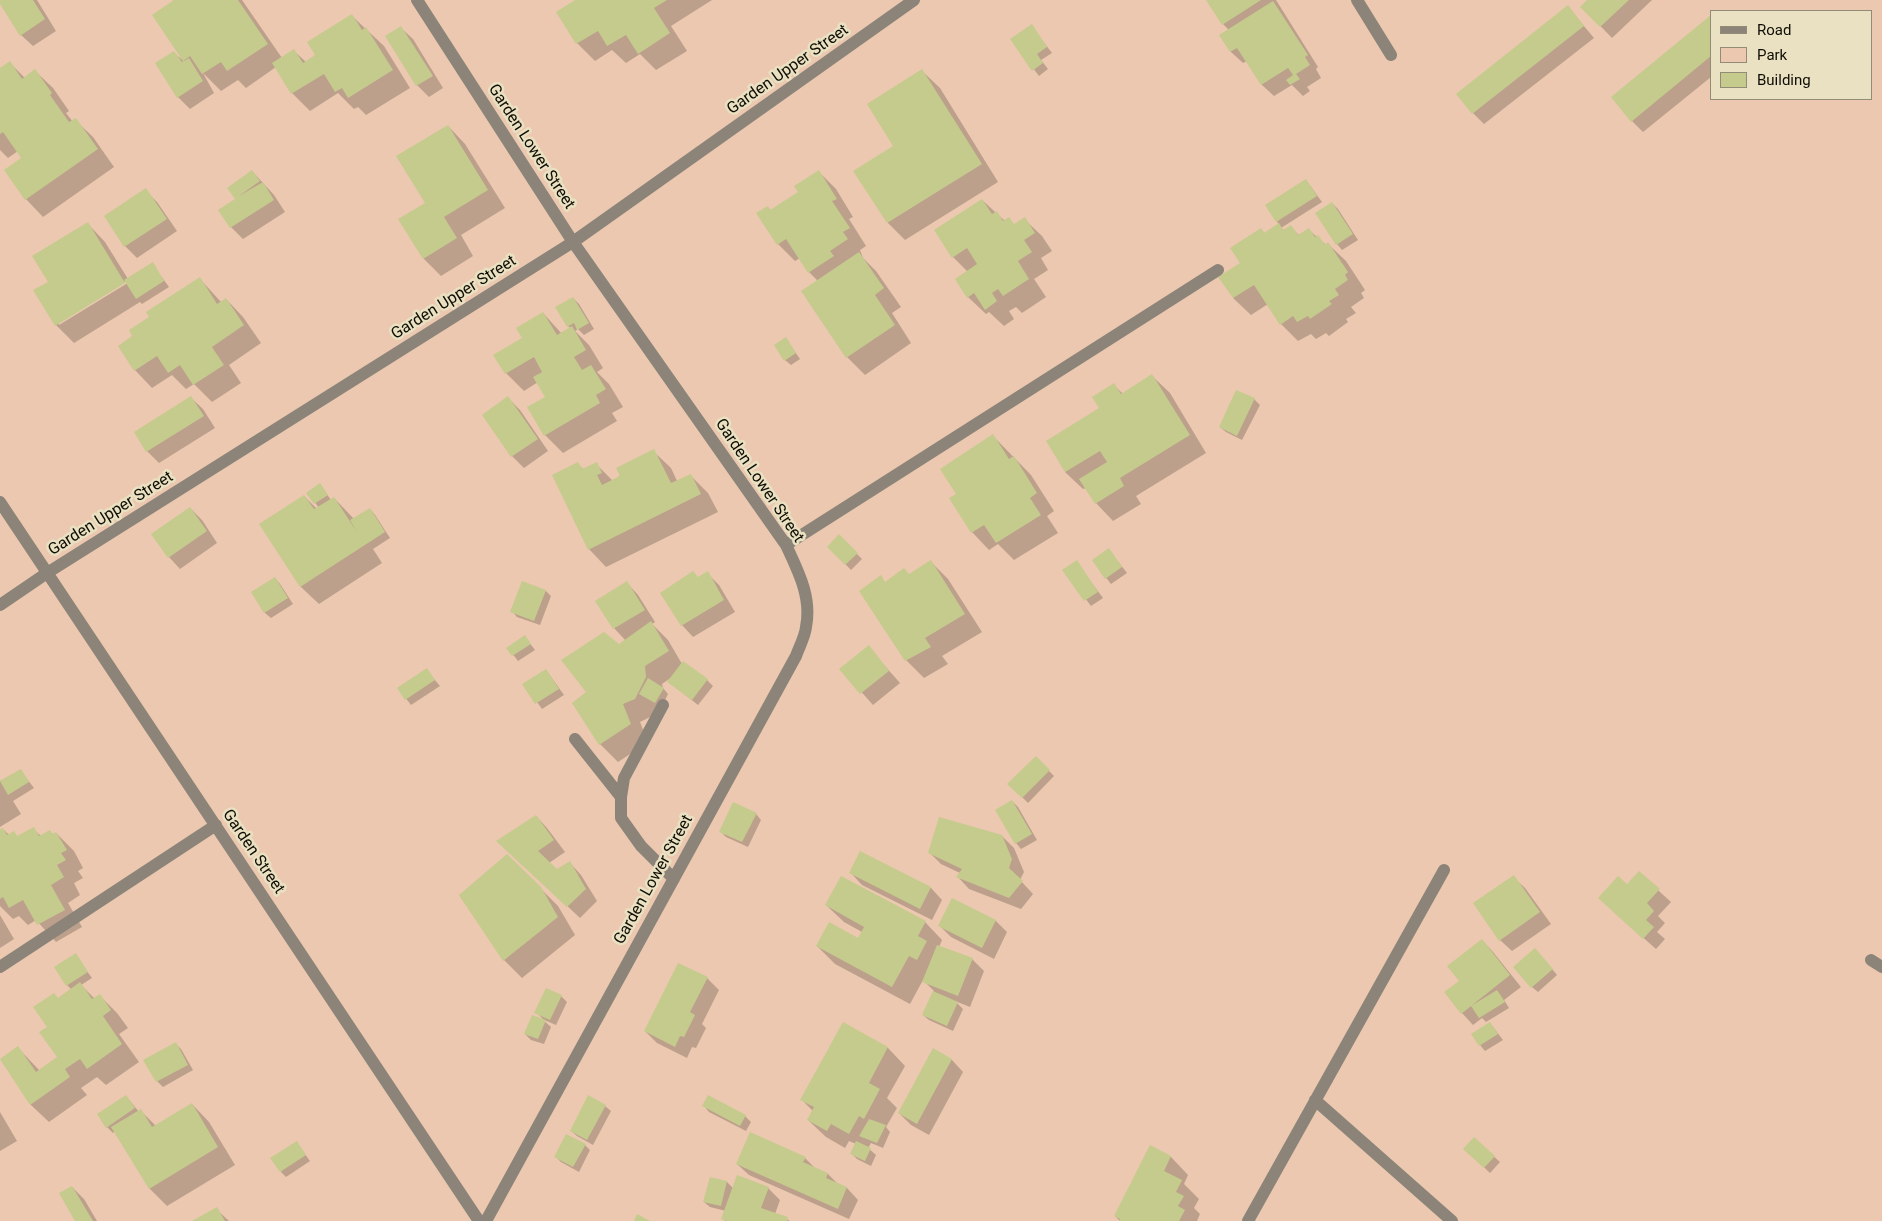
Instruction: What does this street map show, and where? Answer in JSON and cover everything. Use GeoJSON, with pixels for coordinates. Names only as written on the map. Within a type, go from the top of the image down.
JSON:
{"type":"FeatureCollection","features":[{"type":"Feature","properties":{"kind":"street","name":"Garden Lower Street"},"geometry":{"type":"LineString","coordinates":[[417,0],[573,242],[786,545],[801,577],[808,603],[806,628],[796,656],[486,1221]]}},
{"type":"Feature","properties":{"kind":"street","name":"Garden Upper Street"},"geometry":{"type":"LineString","coordinates":[[0,605],[47,573],[573,242],[914,0]]}},
{"type":"Feature","properties":{"kind":"street"},"geometry":{"type":"LineString","coordinates":[[1357,0],[1391,56]]}},
{"type":"Feature","properties":{"kind":"street"},"geometry":{"type":"LineString","coordinates":[[786,545],[1218,270]]}},
{"type":"Feature","properties":{"kind":"street","name":"Garden Street"},"geometry":{"type":"LineString","coordinates":[[0,502],[479,1221]]}},
{"type":"Feature","properties":{"kind":"street"},"geometry":{"type":"LineString","coordinates":[[663,706],[624,778],[621,797],[621,818],[641,846],[674,879]]}},
{"type":"Feature","properties":{"kind":"street"},"geometry":{"type":"LineString","coordinates":[[576,739],[621,797]]}},
{"type":"Feature","properties":{"kind":"street"},"geometry":{"type":"LineString","coordinates":[[0,967],[216,825]]}},
{"type":"Feature","properties":{"kind":"street"},"geometry":{"type":"LineString","coordinates":[[1248,1221],[1444,870]]}},
{"type":"Feature","properties":{"kind":"street"},"geometry":{"type":"LineString","coordinates":[[1871,960],[1882,968]]}},
{"type":"Feature","properties":{"kind":"street"},"geometry":{"type":"LineString","coordinates":[[1315,1100],[1452,1221]]}},
{"type":"Feature","properties":{"kind":"green space"},"geometry":{"type":"Polygon","coordinates":[[[0,0],[1882,0],[1882,1221],[0,1221],[0,0]]]}},
{"type":"Feature","properties":{"kind":"building"},"geometry":{"type":"Polygon","coordinates":[[[0,0],[33,0],[45,19],[20,36],[0,4],[0,0]]]}},
{"type":"Feature","properties":{"kind":"building"},"geometry":{"type":"Polygon","coordinates":[[[174,0],[238,0],[268,44],[227,71],[221,62],[202,74],[190,56],[183,61],[152,15],[174,0]]]}},
{"type":"Feature","properties":{"kind":"building"},"geometry":{"type":"Polygon","coordinates":[[[575,0],[667,0],[654,8],[670,33],[638,54],[626,35],[607,46],[598,31],[576,44],[556,12],[575,0]]]}},
{"type":"Feature","properties":{"kind":"building"},"geometry":{"type":"Polygon","coordinates":[[[1206,0],[1261,0],[1222,25],[1206,0]]]}},
{"type":"Feature","properties":{"kind":"building"},"geometry":{"type":"Polygon","coordinates":[[[1587,0],[1629,0],[1600,27],[1580,7],[1587,0]]]}},
{"type":"Feature","properties":{"kind":"building"},"geometry":{"type":"Polygon","coordinates":[[[1273,1],[1308,55],[1305,57],[1310,65],[1296,74],[1300,79],[1290,85],[1286,80],[1293,75],[1288,68],[1261,85],[1237,48],[1230,52],[1219,35],[1273,1]]]}},
{"type":"Feature","properties":{"kind":"building"},"geometry":{"type":"Polygon","coordinates":[[[1568,5],[1584,26],[1472,114],[1456,94],[1568,5]]]}},
{"type":"Feature","properties":{"kind":"building"},"geometry":{"type":"Polygon","coordinates":[[[352,14],[362,30],[366,27],[393,70],[348,98],[342,88],[335,92],[324,74],[291,94],[272,63],[294,49],[303,63],[315,55],[307,42],[352,14]]]}},
{"type":"Feature","properties":{"kind":"building"},"geometry":{"type":"Polygon","coordinates":[[[1710,16],[1710,57],[1631,122],[1611,97],[1710,16]]]}},
{"type":"Feature","properties":{"kind":"building"},"geometry":{"type":"Polygon","coordinates":[[[1032,24],[1047,47],[1037,54],[1043,63],[1032,71],[1010,39],[1032,24]]]}},
{"type":"Feature","properties":{"kind":"building"},"geometry":{"type":"Polygon","coordinates":[[[401,26],[433,76],[416,86],[385,36],[401,26]]]}},
{"type":"Feature","properties":{"kind":"building"},"geometry":{"type":"Polygon","coordinates":[[[174,51],[182,62],[189,58],[203,81],[177,98],[155,63],[174,51]]]}},
{"type":"Feature","properties":{"kind":"building"},"geometry":{"type":"Polygon","coordinates":[[[10,61],[22,79],[35,69],[69,122],[76,118],[98,149],[25,200],[4,170],[21,158],[3,132],[0,134],[0,68],[10,61]]]}},
{"type":"Feature","properties":{"kind":"building"},"geometry":{"type":"Polygon","coordinates":[[[922,69],[982,164],[887,223],[853,171],[893,146],[867,104],[922,69]]]}},
{"type":"Feature","properties":{"kind":"building"},"geometry":{"type":"Polygon","coordinates":[[[448,125],[488,190],[444,217],[457,238],[423,259],[398,219],[425,203],[396,156],[448,125]]]}},
{"type":"Feature","properties":{"kind":"building"},"geometry":{"type":"Polygon","coordinates":[[[252,170],[260,181],[239,196],[263,182],[274,200],[230,228],[218,210],[235,199],[227,188],[252,170]]]}},
{"type":"Feature","properties":{"kind":"building"},"geometry":{"type":"Polygon","coordinates":[[[819,170],[837,199],[832,201],[850,228],[843,232],[848,239],[830,251],[834,256],[808,273],[786,239],[777,245],[756,213],[768,206],[770,210],[798,192],[794,186],[819,170]]]}},
{"type":"Feature","properties":{"kind":"building"},"geometry":{"type":"Polygon","coordinates":[[[1306,179],[1317,196],[1276,222],[1265,205],[1306,179]]]}},
{"type":"Feature","properties":{"kind":"building"},"geometry":{"type":"Polygon","coordinates":[[[146,188],[167,219],[124,247],[104,216],[146,188]]]}},
{"type":"Feature","properties":{"kind":"building"},"geometry":{"type":"Polygon","coordinates":[[[982,199],[992,214],[997,211],[1003,221],[1009,217],[1014,224],[1025,217],[1035,233],[1024,240],[1032,252],[1018,261],[1029,279],[1003,296],[998,289],[992,293],[997,301],[985,310],[974,293],[967,298],[955,279],[977,264],[967,248],[952,258],[934,230],[982,199]]]}},
{"type":"Feature","properties":{"kind":"building"},"geometry":{"type":"Polygon","coordinates":[[[1332,202],[1353,234],[1336,245],[1315,213],[1332,202]]]}},
{"type":"Feature","properties":{"kind":"building"},"geometry":{"type":"Polygon","coordinates":[[[88,222],[125,283],[55,326],[33,290],[48,282],[32,256],[88,222]]]}},
{"type":"Feature","properties":{"kind":"building"},"geometry":{"type":"Polygon","coordinates":[[[1279,223],[1283,230],[1291,225],[1298,235],[1309,228],[1315,237],[1318,235],[1325,245],[1328,242],[1348,272],[1345,275],[1348,280],[1335,289],[1339,295],[1329,301],[1332,304],[1310,319],[1308,316],[1297,322],[1293,316],[1280,325],[1254,285],[1233,298],[1218,277],[1240,263],[1230,248],[1261,228],[1264,233],[1279,223]]]}},
{"type":"Feature","properties":{"kind":"building"},"geometry":{"type":"Polygon","coordinates":[[[859,252],[884,288],[875,295],[895,325],[846,358],[801,291],[859,252]]]}},
{"type":"Feature","properties":{"kind":"building"},"geometry":{"type":"Polygon","coordinates":[[[153,262],[164,281],[136,299],[124,280],[153,262]]]}},
{"type":"Feature","properties":{"kind":"building"},"geometry":{"type":"Polygon","coordinates":[[[200,277],[217,304],[226,298],[244,325],[212,347],[224,365],[193,385],[180,365],[168,373],[157,356],[134,371],[118,346],[132,336],[129,330],[149,317],[146,312],[200,277]]]}},
{"type":"Feature","properties":{"kind":"building"},"geometry":{"type":"Polygon","coordinates":[[[573,297],[589,323],[577,330],[574,323],[567,327],[555,307],[573,297]]]}},
{"type":"Feature","properties":{"kind":"building"},"geometry":{"type":"Polygon","coordinates":[[[543,312],[557,335],[572,326],[586,350],[574,357],[582,370],[591,365],[606,389],[596,395],[600,403],[544,436],[527,407],[545,397],[533,377],[542,372],[534,357],[505,374],[493,355],[522,338],[516,328],[543,312]]]}},
{"type":"Feature","properties":{"kind":"building"},"geometry":{"type":"Polygon","coordinates":[[[786,337],[796,353],[784,361],[774,345],[786,337]]]}},
{"type":"Feature","properties":{"kind":"building"},"geometry":{"type":"Polygon","coordinates":[[[1152,374],[1190,435],[1120,478],[1124,486],[1095,504],[1079,479],[1107,462],[1100,451],[1065,472],[1046,441],[1099,408],[1092,397],[1114,383],[1121,394],[1152,374]]]}},
{"type":"Feature","properties":{"kind":"building"},"geometry":{"type":"Polygon","coordinates":[[[1236,390],[1255,398],[1237,436],[1219,427],[1236,390]]]}},
{"type":"Feature","properties":{"kind":"building"},"geometry":{"type":"Polygon","coordinates":[[[191,396],[204,416],[146,452],[134,432],[191,396]]]}},
{"type":"Feature","properties":{"kind":"building"},"geometry":{"type":"Polygon","coordinates":[[[508,396],[538,439],[511,457],[482,415],[508,396]]]}},
{"type":"Feature","properties":{"kind":"building"},"geometry":{"type":"Polygon","coordinates":[[[993,434],[1009,459],[1014,456],[1037,493],[1030,498],[1041,515],[996,543],[984,525],[971,533],[949,498],[956,494],[940,469],[993,434]]]}},
{"type":"Feature","properties":{"kind":"building"},"geometry":{"type":"Polygon","coordinates":[[[654,449],[671,483],[691,474],[701,494],[588,550],[552,475],[578,462],[582,469],[597,462],[602,473],[597,475],[602,485],[620,476],[616,468],[654,449]]]}},
{"type":"Feature","properties":{"kind":"building"},"geometry":{"type":"Polygon","coordinates":[[[320,483],[328,495],[314,504],[306,493],[320,483]]]}},
{"type":"Feature","properties":{"kind":"building"},"geometry":{"type":"Polygon","coordinates":[[[304,495],[314,509],[334,497],[357,532],[350,520],[370,508],[385,532],[300,587],[259,524],[304,495]]]}},
{"type":"Feature","properties":{"kind":"building"},"geometry":{"type":"Polygon","coordinates":[[[190,507],[207,531],[168,558],[151,534],[190,507]]]}},
{"type":"Feature","properties":{"kind":"building"},"geometry":{"type":"Polygon","coordinates":[[[839,534],[858,553],[845,565],[827,547],[839,534]]]}},
{"type":"Feature","properties":{"kind":"building"},"geometry":{"type":"Polygon","coordinates":[[[1109,548],[1122,567],[1105,579],[1092,560],[1109,548]]]}},
{"type":"Feature","properties":{"kind":"building"},"geometry":{"type":"Polygon","coordinates":[[[931,560],[965,614],[925,638],[931,647],[905,661],[859,591],[881,575],[885,582],[904,568],[909,574],[931,560]]]}},
{"type":"Feature","properties":{"kind":"building"},"geometry":{"type":"Polygon","coordinates":[[[1077,560],[1098,592],[1084,601],[1062,570],[1077,560]]]}},
{"type":"Feature","properties":{"kind":"building"},"geometry":{"type":"Polygon","coordinates":[[[693,571],[698,577],[708,571],[724,600],[681,626],[660,593],[693,571]]]}},
{"type":"Feature","properties":{"kind":"building"},"geometry":{"type":"Polygon","coordinates":[[[275,577],[288,598],[264,613],[251,592],[275,577]]]}},
{"type":"Feature","properties":{"kind":"building"},"geometry":{"type":"Polygon","coordinates":[[[522,581],[546,590],[534,621],[510,612],[522,581]]]}},
{"type":"Feature","properties":{"kind":"building"},"geometry":{"type":"Polygon","coordinates":[[[627,581],[645,610],[613,629],[595,601],[627,581]]]}},
{"type":"Feature","properties":{"kind":"building"},"geometry":{"type":"Polygon","coordinates":[[[651,621],[669,651],[645,666],[646,677],[635,699],[623,704],[631,724],[599,745],[572,703],[586,692],[561,660],[604,632],[619,644],[651,621]]]}},
{"type":"Feature","properties":{"kind":"building"},"geometry":{"type":"Polygon","coordinates":[[[525,635],[531,644],[512,656],[506,648],[525,635]]]}},
{"type":"Feature","properties":{"kind":"building"},"geometry":{"type":"Polygon","coordinates":[[[869,645],[889,671],[860,694],[839,669],[869,645]]]}},
{"type":"Feature","properties":{"kind":"building"},"geometry":{"type":"Polygon","coordinates":[[[683,661],[708,679],[692,700],[667,682],[683,661]]]}},
{"type":"Feature","properties":{"kind":"building"},"geometry":{"type":"Polygon","coordinates":[[[427,668],[435,680],[405,700],[397,688],[427,668]]]}},
{"type":"Feature","properties":{"kind":"building"},"geometry":{"type":"Polygon","coordinates":[[[546,669],[559,689],[535,704],[522,684],[546,669]]]}},
{"type":"Feature","properties":{"kind":"building"},"geometry":{"type":"Polygon","coordinates":[[[648,678],[664,688],[655,703],[639,694],[648,678]]]}},
{"type":"Feature","properties":{"kind":"building"},"geometry":{"type":"Polygon","coordinates":[[[1036,756],[1050,770],[1022,798],[1007,784],[1036,756]]]}},
{"type":"Feature","properties":{"kind":"building"},"geometry":{"type":"Polygon","coordinates":[[[21,769],[29,782],[8,795],[0,781],[21,769]]]}},
{"type":"Feature","properties":{"kind":"building"},"geometry":{"type":"Polygon","coordinates":[[[1012,800],[1032,834],[1015,844],[995,810],[1012,800]]]}},
{"type":"Feature","properties":{"kind":"building"},"geometry":{"type":"Polygon","coordinates":[[[733,802],[757,813],[742,842],[719,832],[733,802]]]}},
{"type":"Feature","properties":{"kind":"building"},"geometry":{"type":"Polygon","coordinates":[[[536,815],[554,840],[538,851],[557,869],[570,861],[586,889],[567,907],[496,841],[536,815]]]}},
{"type":"Feature","properties":{"kind":"building"},"geometry":{"type":"Polygon","coordinates":[[[939,817],[1002,835],[1012,859],[1009,868],[1023,881],[1009,898],[956,877],[962,869],[928,853],[939,817]]]}},
{"type":"Feature","properties":{"kind":"building"},"geometry":{"type":"Polygon","coordinates":[[[34,827],[39,836],[50,830],[52,834],[56,832],[67,850],[61,853],[66,860],[57,865],[64,877],[51,885],[65,910],[37,925],[23,900],[9,908],[3,897],[0,899],[0,829],[3,828],[7,835],[14,831],[17,836],[34,827]]]}},
{"type":"Feature","properties":{"kind":"building"},"geometry":{"type":"Polygon","coordinates":[[[860,851],[931,887],[920,909],[849,873],[860,851]]]}},
{"type":"Feature","properties":{"kind":"building"},"geometry":{"type":"Polygon","coordinates":[[[507,854],[541,887],[558,917],[503,961],[459,895],[507,854]]]}},
{"type":"Feature","properties":{"kind":"building"},"geometry":{"type":"Polygon","coordinates":[[[1639,871],[1660,889],[1647,903],[1654,911],[1646,920],[1654,927],[1643,939],[1598,898],[1618,876],[1627,884],[1639,871]]]}},
{"type":"Feature","properties":{"kind":"building"},"geometry":{"type":"Polygon","coordinates":[[[1514,875],[1540,912],[1499,941],[1473,903],[1514,875]]]}},
{"type":"Feature","properties":{"kind":"building"},"geometry":{"type":"Polygon","coordinates":[[[841,876],[926,921],[918,936],[927,941],[917,960],[909,956],[892,987],[816,946],[829,922],[858,938],[864,927],[825,905],[841,876]]]}},
{"type":"Feature","properties":{"kind":"building"},"geometry":{"type":"Polygon","coordinates":[[[952,898],[996,920],[982,948],[938,926],[952,898]]]}},
{"type":"Feature","properties":{"kind":"building"},"geometry":{"type":"Polygon","coordinates":[[[1482,939],[1510,975],[1461,1014],[1444,992],[1459,981],[1447,966],[1482,939]]]}},
{"type":"Feature","properties":{"kind":"building"},"geometry":{"type":"Polygon","coordinates":[[[937,945],[973,958],[958,996],[922,982],[937,945]]]}},
{"type":"Feature","properties":{"kind":"building"},"geometry":{"type":"Polygon","coordinates":[[[1535,948],[1553,969],[1531,988],[1513,967],[1535,948]]]}},
{"type":"Feature","properties":{"kind":"building"},"geometry":{"type":"Polygon","coordinates":[[[76,953],[88,972],[66,986],[54,967],[76,953]]]}},
{"type":"Feature","properties":{"kind":"building"},"geometry":{"type":"Polygon","coordinates":[[[678,963],[708,977],[690,1012],[695,1015],[684,1037],[680,1036],[675,1047],[644,1031],[678,963]]]}},
{"type":"Feature","properties":{"kind":"building"},"geometry":{"type":"Polygon","coordinates":[[[80,982],[92,999],[100,994],[111,1010],[103,1016],[122,1044],[87,1069],[80,1059],[65,1069],[70,1077],[30,1105],[0,1059],[18,1046],[36,1072],[57,1057],[39,1032],[47,1027],[33,1007],[54,993],[58,998],[80,982]]]}},
{"type":"Feature","properties":{"kind":"building"},"geometry":{"type":"Polygon","coordinates":[[[546,988],[562,995],[550,1020],[534,1013],[546,988]]]}},
{"type":"Feature","properties":{"kind":"building"},"geometry":{"type":"Polygon","coordinates":[[[1497,990],[1505,1002],[1479,1018],[1471,1006],[1497,990]]]}},
{"type":"Feature","properties":{"kind":"building"},"geometry":{"type":"Polygon","coordinates":[[[933,991],[958,1002],[947,1026],[922,1015],[933,991]]]}},
{"type":"Feature","properties":{"kind":"building"},"geometry":{"type":"Polygon","coordinates":[[[532,1015],[546,1020],[538,1039],[524,1034],[532,1015]]]}},
{"type":"Feature","properties":{"kind":"building"},"geometry":{"type":"Polygon","coordinates":[[[843,1022],[888,1047],[869,1083],[880,1089],[864,1119],[859,1116],[849,1134],[831,1124],[827,1131],[807,1120],[814,1107],[800,1100],[843,1022]]]}},
{"type":"Feature","properties":{"kind":"building"},"geometry":{"type":"Polygon","coordinates":[[[1490,1022],[1498,1034],[1479,1046],[1471,1034],[1490,1022]]]}},
{"type":"Feature","properties":{"kind":"building"},"geometry":{"type":"Polygon","coordinates":[[[176,1042],[188,1065],[156,1082],[143,1060],[176,1042]]]}},
{"type":"Feature","properties":{"kind":"building"},"geometry":{"type":"Polygon","coordinates":[[[933,1048],[952,1059],[917,1124],[898,1113],[933,1048]]]}},
{"type":"Feature","properties":{"kind":"building"},"geometry":{"type":"Polygon","coordinates":[[[126,1095],[135,1108],[106,1128],[97,1114],[126,1095]]]}},
{"type":"Feature","properties":{"kind":"building"},"geometry":{"type":"Polygon","coordinates":[[[588,1095],[606,1105],[587,1140],[570,1131],[588,1095]]]}},
{"type":"Feature","properties":{"kind":"building"},"geometry":{"type":"Polygon","coordinates":[[[708,1095],[746,1115],[740,1126],[702,1106],[708,1095]]]}},
{"type":"Feature","properties":{"kind":"building"},"geometry":{"type":"Polygon","coordinates":[[[192,1103],[218,1147],[149,1189],[111,1127],[141,1109],[152,1127],[192,1103]]]}},
{"type":"Feature","properties":{"kind":"building"},"geometry":{"type":"Polygon","coordinates":[[[869,1119],[886,1125],[877,1143],[859,1136],[869,1119]]]}},
{"type":"Feature","properties":{"kind":"building"},"geometry":{"type":"Polygon","coordinates":[[[750,1132],[806,1157],[803,1162],[828,1173],[826,1178],[847,1187],[838,1209],[736,1164],[750,1132]]]}},
{"type":"Feature","properties":{"kind":"building"},"geometry":{"type":"Polygon","coordinates":[[[566,1134],[586,1144],[573,1167],[554,1157],[566,1134]]]}},
{"type":"Feature","properties":{"kind":"building"},"geometry":{"type":"Polygon","coordinates":[[[1474,1137],[1495,1156],[1484,1168],[1463,1149],[1474,1137]]]}},
{"type":"Feature","properties":{"kind":"building"},"geometry":{"type":"Polygon","coordinates":[[[297,1141],[306,1155],[280,1172],[270,1158],[297,1141]]]}},
{"type":"Feature","properties":{"kind":"building"},"geometry":{"type":"Polygon","coordinates":[[[856,1141],[871,1148],[865,1161],[850,1154],[856,1141]]]}},
{"type":"Feature","properties":{"kind":"building"},"geometry":{"type":"Polygon","coordinates":[[[1150,1145],[1171,1156],[1164,1171],[1182,1180],[1176,1192],[1184,1196],[1178,1206],[1185,1210],[1179,1221],[1119,1221],[1120,1219],[1114,1216],[1150,1145]]]}},
{"type":"Feature","properties":{"kind":"building"},"geometry":{"type":"Polygon","coordinates":[[[737,1175],[769,1187],[761,1208],[788,1217],[787,1221],[727,1221],[721,1219],[737,1175]]]}},
{"type":"Feature","properties":{"kind":"building"},"geometry":{"type":"Polygon","coordinates":[[[710,1177],[727,1181],[721,1206],[703,1202],[710,1177]]]}},
{"type":"Feature","properties":{"kind":"building"},"geometry":{"type":"Polygon","coordinates":[[[72,1186],[93,1221],[75,1221],[59,1193],[72,1186]]]}},
{"type":"Feature","properties":{"kind":"building"},"geometry":{"type":"Polygon","coordinates":[[[217,1207],[225,1221],[192,1221],[217,1207]]]}},
{"type":"Feature","properties":{"kind":"building"},"geometry":{"type":"Polygon","coordinates":[[[637,1214],[650,1221],[634,1221],[637,1214]]]}}]}
